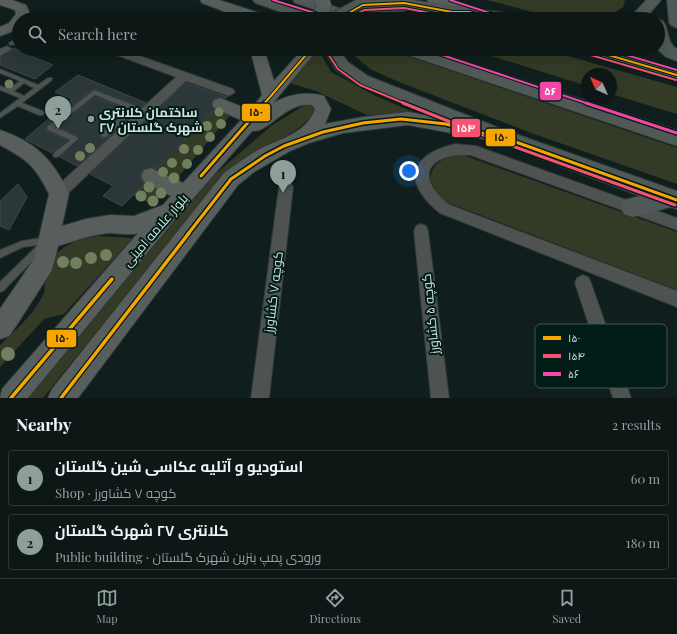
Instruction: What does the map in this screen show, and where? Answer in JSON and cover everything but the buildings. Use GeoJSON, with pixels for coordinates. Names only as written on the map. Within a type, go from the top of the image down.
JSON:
{"type":"FeatureCollection","features":[{"type":"Feature","properties":{"kind":"highway"},"geometry":{"type":"LineString","coordinates":[[300,0],[337,12]]}},
{"type":"Feature","properties":{"kind":"highway"},"geometry":{"type":"LineString","coordinates":[[644,12],[655,0]]}},
{"type":"Feature","properties":{"kind":"highway"},"geometry":{"type":"LineString","coordinates":[[655,0],[656,12]]}},
{"type":"Feature","properties":{"kind":"highway"},"geometry":{"type":"LineString","coordinates":[[674,0],[677,23]]}},
{"type":"Feature","properties":{"kind":"highway"},"geometry":{"type":"LineString","coordinates":[[261,1],[294,12]]}},
{"type":"Feature","properties":{"kind":"highway"},"geometry":{"type":"LineString","coordinates":[[351,12],[363,6],[404,3],[452,12],[469,12]]}},
{"type":"Feature","properties":{"kind":"highway"},"geometry":{"type":"LineString","coordinates":[[665,50],[677,56]]}},
{"type":"Feature","properties":{"kind":"highway"},"geometry":{"type":"LineString","coordinates":[[335,56],[342,66],[362,80],[496,134],[674,199]]}},
{"type":"Feature","properties":{"kind":"highway"},"geometry":{"type":"LineString","coordinates":[[429,56],[677,138]]}},
{"type":"Feature","properties":{"kind":"highway"},"geometry":{"type":"LineString","coordinates":[[472,56],[581,91]]}},
{"type":"Feature","properties":{"kind":"highway"},"geometry":{"type":"LineString","coordinates":[[612,56],[677,75]]}},
{"type":"Feature","properties":{"kind":"highway"},"geometry":{"type":"LineString","coordinates":[[617,103],[677,122]]}},
{"type":"Feature","properties":{"kind":"highway"},"geometry":{"type":"LineString","coordinates":[[632,207],[674,199]]}},
{"type":"Feature","properties":{"kind":"main road"},"geometry":{"type":"LineString","coordinates":[[0,0],[15,12]]}},
{"type":"Feature","properties":{"kind":"main road"},"geometry":{"type":"LineString","coordinates":[[207,0],[241,12]]}},
{"type":"Feature","properties":{"kind":"main road"},"geometry":{"type":"LineString","coordinates":[[322,0],[324,6],[322,12]]}},
{"type":"Feature","properties":{"kind":"main road"},"geometry":{"type":"LineString","coordinates":[[434,0],[469,12]]}},
{"type":"Feature","properties":{"kind":"main road"},"geometry":{"type":"LineString","coordinates":[[228,8],[232,12]]}},
{"type":"Feature","properties":{"kind":"main road"},"geometry":{"type":"LineString","coordinates":[[0,32],[12,27]]}},
{"type":"Feature","properties":{"kind":"main road"},"geometry":{"type":"LineString","coordinates":[[259,56],[270,96]]}},
{"type":"Feature","properties":{"kind":"main road","name":"بلوار علامه امینی"},"geometry":{"type":"LineString","coordinates":[[11,398],[169,212],[253,118],[283,80],[305,56]]}},
{"type":"Feature","properties":{"kind":"main road"},"geometry":{"type":"LineString","coordinates":[[224,98],[253,118]]}},
{"type":"Feature","properties":{"kind":"main road"},"geometry":{"type":"LineString","coordinates":[[235,138],[273,111],[292,102],[311,98],[318,100],[323,109],[318,122],[299,140]]}},
{"type":"Feature","properties":{"kind":"main road","name":"بلوار علامه امینی"},"geometry":{"type":"LineString","coordinates":[[61,398],[231,179],[246,166],[279,148],[299,140],[355,123],[410,119],[496,134]]}},
{"type":"Feature","properties":{"kind":"main road"},"geometry":{"type":"LineString","coordinates":[[0,137],[28,152],[50,160],[59,193],[44,263],[8,318],[0,327]]}},
{"type":"Feature","properties":{"kind":"main road"},"geometry":{"type":"LineString","coordinates":[[151,176],[185,194]]}},
{"type":"Feature","properties":{"kind":"main road"},"geometry":{"type":"LineString","coordinates":[[48,240],[86,228],[110,224],[134,225],[169,212]]}},
{"type":"Feature","properties":{"kind":"street"},"geometry":{"type":"LineString","coordinates":[[129,56],[184,76],[224,98]]}},
{"type":"Feature","properties":{"kind":"street"},"geometry":{"type":"LineString","coordinates":[[59,193],[184,76]]}},
{"type":"Feature","properties":{"kind":"street"},"geometry":{"type":"LineString","coordinates":[[677,224],[462,148],[445,150],[434,155],[426,164],[422,175],[423,188],[434,203],[445,209],[677,300]]}},
{"type":"Feature","properties":{"kind":"street","name":"کوچه ۷ کشاورز"},"geometry":{"type":"LineString","coordinates":[[260,398],[286,187]]}},
{"type":"Feature","properties":{"kind":"street","name":"کوچه ۵ کشاورز"},"geometry":{"type":"LineString","coordinates":[[421,231],[440,398]]}},
{"type":"Feature","properties":{"kind":"street"},"geometry":{"type":"LineString","coordinates":[[583,282],[597,324]]}},
{"type":"Feature","properties":{"kind":"street"},"geometry":{"type":"LineString","coordinates":[[619,388],[622,398]]}},
{"type":"Feature","properties":{"kind":"lane"},"geometry":{"type":"LineString","coordinates":[[0,71],[38,87]]}},
{"type":"Feature","properties":{"kind":"lane"},"geometry":{"type":"LineString","coordinates":[[0,116],[50,79]]}},
{"type":"Feature","properties":{"kind":"lane"},"geometry":{"type":"LineString","coordinates":[[9,92],[24,81]]}},
{"type":"Feature","properties":{"kind":"lane"},"geometry":{"type":"LineString","coordinates":[[0,88],[24,98]]}},
{"type":"Feature","properties":{"kind":"lane"},"geometry":{"type":"LineString","coordinates":[[50,160],[75,140],[50,128],[94,92],[134,108],[104,136]]}},
{"type":"Feature","properties":{"kind":"lane"},"geometry":{"type":"LineString","coordinates":[[17,103],[41,113]]}},
{"type":"Feature","properties":{"kind":"lane"},"geometry":{"type":"LineString","coordinates":[[0,254],[22,244],[48,240]]}},
{"type":"Feature","properties":{"kind":"lane"},"geometry":{"type":"LineString","coordinates":[[0,288],[48,240]]}},
{"type":"Feature","properties":{"kind":"path"},"geometry":{"type":"LineString","coordinates":[[279,148],[284,166],[286,187]]}},
{"type":"Feature","properties":{"kind":"green space"},"geometry":{"type":"Polygon","coordinates":[[[487,0],[625,0],[623,7],[616,12],[532,12],[487,0]]]}},
{"type":"Feature","properties":{"kind":"green space"},"geometry":{"type":"Polygon","coordinates":[[[312,56],[322,56],[331,72],[376,96],[418,114],[367,115],[316,91],[289,83],[312,56]]]}},
{"type":"Feature","properties":{"kind":"green space"},"geometry":{"type":"Polygon","coordinates":[[[408,56],[677,148],[677,184],[534,134],[399,82],[370,69],[356,57],[408,56]]]}},
{"type":"Feature","properties":{"kind":"green space"},"geometry":{"type":"Polygon","coordinates":[[[492,56],[568,56],[610,68],[581,68],[581,84],[492,56]]]}},
{"type":"Feature","properties":{"kind":"green space"},"geometry":{"type":"Polygon","coordinates":[[[617,70],[677,87],[677,114],[617,96],[617,70]]]}},
{"type":"Feature","properties":{"kind":"green space"},"geometry":{"type":"Polygon","coordinates":[[[311,105],[317,109],[311,117],[296,130],[251,154],[225,172],[43,398],[25,398],[196,191],[271,126],[303,106],[311,105]]]}},
{"type":"Feature","properties":{"kind":"green space"},"geometry":{"type":"Polygon","coordinates":[[[217,107],[232,113],[174,182],[154,173],[217,107]]]}},
{"type":"Feature","properties":{"kind":"green space"},"geometry":{"type":"Polygon","coordinates":[[[463,155],[677,232],[677,290],[449,203],[441,198],[430,182],[433,169],[440,161],[463,155]]]}},
{"type":"Feature","properties":{"kind":"green space"},"geometry":{"type":"Polygon","coordinates":[[[147,180],[166,190],[153,205],[133,195],[147,180]]]}},
{"type":"Feature","properties":{"kind":"green space"},"geometry":{"type":"Polygon","coordinates":[[[97,236],[133,238],[64,314],[44,319],[0,367],[0,345],[26,319],[39,302],[45,289],[47,269],[56,254],[63,248],[79,240],[97,236]]]}},
{"type":"Feature","properties":{"kind":"transit line","name":"۵۶"},"geometry":{"type":"LineString","coordinates":[[273,0],[312,12]]}},
{"type":"Feature","properties":{"kind":"transit line","name":"۵۶"},"geometry":{"type":"LineString","coordinates":[[450,0],[487,12]]}},
{"type":"Feature","properties":{"kind":"transit line","name":"۱۵۰"},"geometry":{"type":"LineString","coordinates":[[350,12],[363,5],[404,3],[452,12]]}},
{"type":"Feature","properties":{"kind":"transit line","name":"۱۵۴"},"geometry":{"type":"LineString","coordinates":[[360,12],[364,10],[404,8],[425,12]]}},
{"type":"Feature","properties":{"kind":"transit line","name":"۱۵۰"},"geometry":{"type":"LineString","coordinates":[[452,12],[469,12]]}},
{"type":"Feature","properties":{"kind":"transit line","name":"۱۵۰"},"geometry":{"type":"LineString","coordinates":[[201,176],[305,56]]}},
{"type":"Feature","properties":{"kind":"transit line","name":"۱۵۴"},"geometry":{"type":"LineString","coordinates":[[329,56],[338,69],[360,85],[493,139],[675,205]]}},
{"type":"Feature","properties":{"kind":"transit line","name":"۵۶"},"geometry":{"type":"LineString","coordinates":[[445,56],[677,133]]}},
{"type":"Feature","properties":{"kind":"transit line","name":"۱۵۴"},"geometry":{"type":"LineString","coordinates":[[594,56],[676,80]]}},
{"type":"Feature","properties":{"kind":"transit line","name":"۱۵۰"},"geometry":{"type":"LineString","coordinates":[[612,56],[677,75]]}},
{"type":"Feature","properties":{"kind":"transit line","name":"۵۶"},"geometry":{"type":"LineString","coordinates":[[630,56],[677,70]]}},
{"type":"Feature","properties":{"kind":"transit line","name":"۱۵۰"},"geometry":{"type":"LineString","coordinates":[[61,398],[231,179],[265,156],[303,138],[363,123],[401,119],[446,124],[513,141],[579,163],[677,200]]}},
{"type":"Feature","properties":{"kind":"transit line","name":"۱۵۰"},"geometry":{"type":"LineString","coordinates":[[11,398],[112,279]]}},
{"type":"Feature","properties":{"kind":"place","name":"ساختمان کلانتری ۲۷ شهرک گلستان"},"geometry":{"type":"Point","coordinates":[91,119]}},
{"type":"Feature","properties":{"kind":"place","name":"کلانتری ۲۷ شهرک گلستان"},"geometry":{"type":"Point","coordinates":[58,129]}},
{"type":"Feature","properties":{"kind":"place","name":"استودیو و آتلیه عکاسی شین گلستان"},"geometry":{"type":"Point","coordinates":[283,193]}}]}
